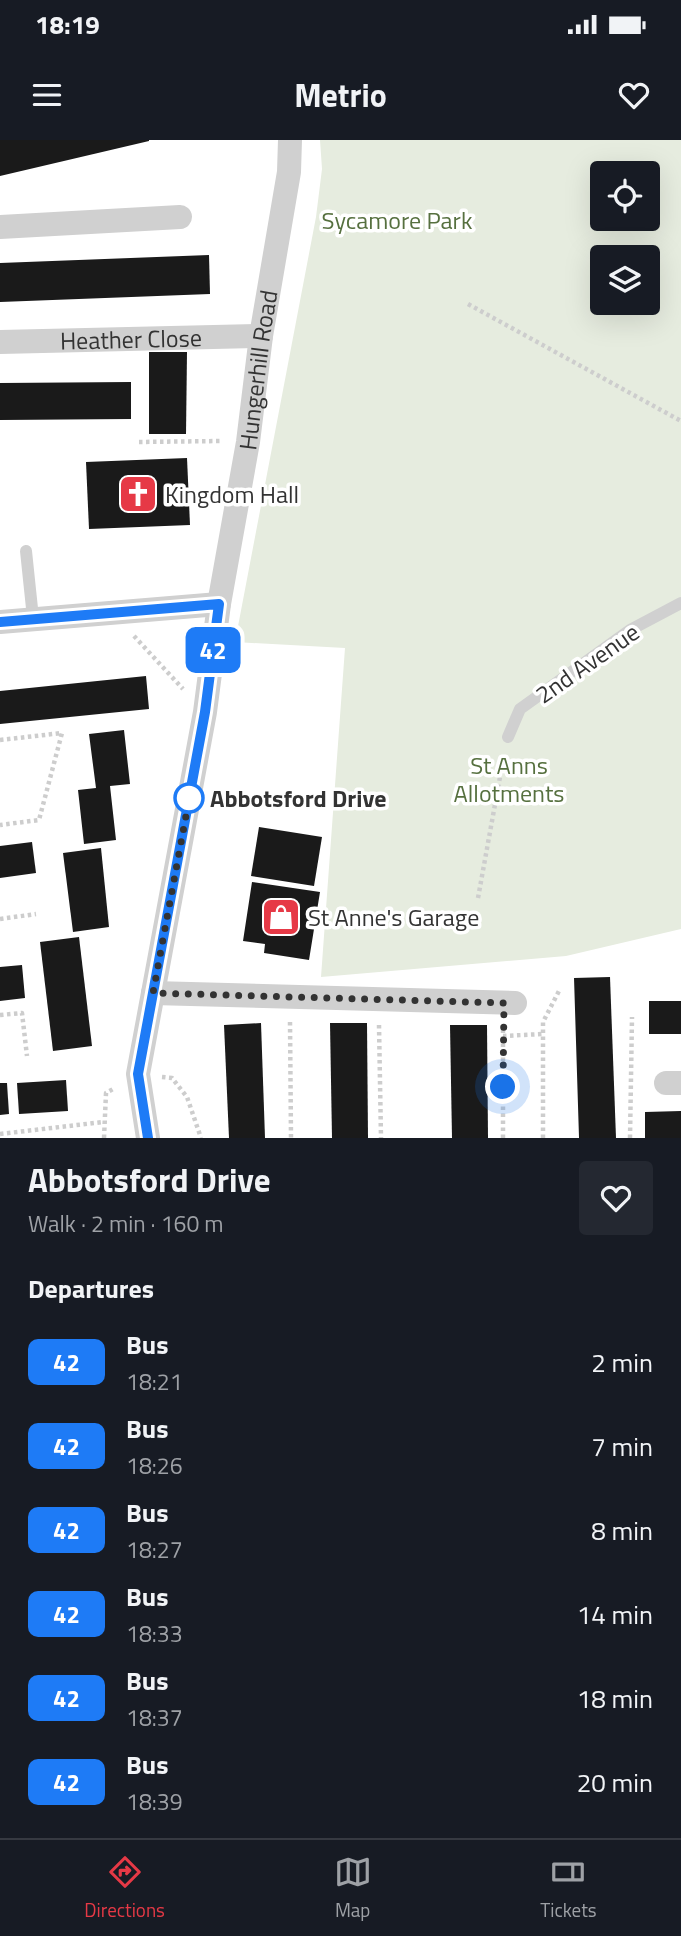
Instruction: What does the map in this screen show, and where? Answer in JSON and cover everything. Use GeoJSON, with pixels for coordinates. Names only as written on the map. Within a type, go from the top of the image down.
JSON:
{"type":"FeatureCollection","features":[{"type":"Feature","properties":{"kind":"street","name":"Hungerhill Road"},"geometry":{"type":"LineString","coordinates":[[148,1138],[138,1074],[205,712],[219,604],[248,442],[261,337],[287,184],[290,140]]}},
{"type":"Feature","properties":{"kind":"street"},"geometry":{"type":"LineString","coordinates":[[0,228],[180,217]]}},
{"type":"Feature","properties":{"kind":"street","name":"Heather Close"},"geometry":{"type":"LineString","coordinates":[[0,342],[261,337]]}},
{"type":"Feature","properties":{"kind":"street"},"geometry":{"type":"LineString","coordinates":[[0,622],[219,604]]}},
{"type":"Feature","properties":{"kind":"street"},"geometry":{"type":"LineString","coordinates":[[153,993],[510,1003]]}},
{"type":"Feature","properties":{"kind":"lane"},"geometry":{"type":"LineString","coordinates":[[26,551],[33,618]]}},
{"type":"Feature","properties":{"kind":"lane","name":"2nd Avenue"},"geometry":{"type":"LineString","coordinates":[[508,737],[520,709],[630,630],[681,603]]}},
{"type":"Feature","properties":{"kind":"path"},"geometry":{"type":"LineString","coordinates":[[468,304],[681,421]]}},
{"type":"Feature","properties":{"kind":"path"},"geometry":{"type":"LineString","coordinates":[[139,442],[248,442]]}},
{"type":"Feature","properties":{"kind":"path"},"geometry":{"type":"LineString","coordinates":[[111,611],[205,712]]}},
{"type":"Feature","properties":{"kind":"path"},"geometry":{"type":"LineString","coordinates":[[0,740],[62,733],[38,820],[0,825]]}},
{"type":"Feature","properties":{"kind":"path"},"geometry":{"type":"LineString","coordinates":[[478,898],[508,737]]}},
{"type":"Feature","properties":{"kind":"path"},"geometry":{"type":"LineString","coordinates":[[0,919],[36,914]]}},
{"type":"Feature","properties":{"kind":"path"},"geometry":{"type":"LineString","coordinates":[[543,1138],[542,1022],[560,989]]}},
{"type":"Feature","properties":{"kind":"path"},"geometry":{"type":"LineString","coordinates":[[290,997],[291,1138]]}},
{"type":"Feature","properties":{"kind":"path"},"geometry":{"type":"LineString","coordinates":[[379,1000],[381,1138]]}},
{"type":"Feature","properties":{"kind":"path"},"geometry":{"type":"LineString","coordinates":[[503,1138],[503,1035],[510,1003]]}},
{"type":"Feature","properties":{"kind":"path"},"geometry":{"type":"LineString","coordinates":[[0,1015],[22,1013],[27,1056]]}},
{"type":"Feature","properties":{"kind":"path"},"geometry":{"type":"LineString","coordinates":[[630,1138],[632,1017]]}},
{"type":"Feature","properties":{"kind":"path"},"geometry":{"type":"LineString","coordinates":[[503,1035],[543,1034]]}},
{"type":"Feature","properties":{"kind":"path"},"geometry":{"type":"LineString","coordinates":[[104,1138],[106,1093],[138,1074],[172,1078],[187,1097],[201,1138]]}},
{"type":"Feature","properties":{"kind":"path"},"geometry":{"type":"LineString","coordinates":[[0,1134],[103,1122]]}},
{"type":"Feature","properties":{"kind":"green space","name":"St Anns Allotments"},"geometry":{"type":"Polygon","coordinates":[[[320,140],[681,140],[681,929],[566,956],[321,977],[345,648],[235,642],[316,217],[322,169],[320,140]]]}},
{"type":"Feature","properties":{"kind":"building"},"geometry":{"type":"Polygon","coordinates":[[[0,140],[149,140],[149,141],[0,176],[0,140]]]}},
{"type":"Feature","properties":{"kind":"building"},"geometry":{"type":"Polygon","coordinates":[[[209,255],[210,294],[0,302],[0,263],[209,255]]]}},
{"type":"Feature","properties":{"kind":"building"},"geometry":{"type":"Polygon","coordinates":[[[149,352],[187,352],[186,434],[149,434],[149,352]]]}},
{"type":"Feature","properties":{"kind":"building"},"geometry":{"type":"Polygon","coordinates":[[[131,382],[131,419],[0,420],[0,383],[131,382]]]}},
{"type":"Feature","properties":{"kind":"building","name":"Kingdom Hall"},"geometry":{"type":"Polygon","coordinates":[[[187,458],[190,525],[89,529],[86,462],[187,458]]]}},
{"type":"Feature","properties":{"kind":"building"},"geometry":{"type":"Polygon","coordinates":[[[146,676],[149,709],[0,724],[0,691],[146,676]]]}},
{"type":"Feature","properties":{"kind":"building"},"geometry":{"type":"Polygon","coordinates":[[[124,730],[130,784],[110,786],[116,840],[84,844],[78,790],[96,788],[89,734],[124,730]]]}},
{"type":"Feature","properties":{"kind":"building"},"geometry":{"type":"Polygon","coordinates":[[[259,827],[322,837],[314,886],[251,876],[259,827]]]}},
{"type":"Feature","properties":{"kind":"building"},"geometry":{"type":"Polygon","coordinates":[[[32,842],[36,873],[0,878],[0,846],[32,842]]]}},
{"type":"Feature","properties":{"kind":"building"},"geometry":{"type":"Polygon","coordinates":[[[101,848],[109,927],[73,932],[63,853],[101,848]]]}},
{"type":"Feature","properties":{"kind":"building","name":"St Anne's Garage"},"geometry":{"type":"Polygon","coordinates":[[[252,882],[320,892],[309,960],[264,953],[265,944],[243,941],[252,882]]]}},
{"type":"Feature","properties":{"kind":"building"},"geometry":{"type":"Polygon","coordinates":[[[79,937],[92,1046],[53,1051],[40,942],[79,937]]]}},
{"type":"Feature","properties":{"kind":"building"},"geometry":{"type":"Polygon","coordinates":[[[22,965],[25,998],[0,1001],[0,967],[22,965]]]}},
{"type":"Feature","properties":{"kind":"building"},"geometry":{"type":"Polygon","coordinates":[[[610,977],[616,1138],[579,1138],[574,978],[610,977]]]}},
{"type":"Feature","properties":{"kind":"building"},"geometry":{"type":"Polygon","coordinates":[[[649,1001],[681,1001],[681,1034],[649,1034],[649,1001]]]}},
{"type":"Feature","properties":{"kind":"building"},"geometry":{"type":"Polygon","coordinates":[[[261,1023],[265,1138],[229,1138],[224,1025],[261,1023]]]}},
{"type":"Feature","properties":{"kind":"building"},"geometry":{"type":"Polygon","coordinates":[[[330,1023],[367,1023],[368,1138],[332,1138],[330,1023]]]}},
{"type":"Feature","properties":{"kind":"building"},"geometry":{"type":"Polygon","coordinates":[[[450,1025],[487,1025],[488,1138],[452,1138],[450,1025]]]}},
{"type":"Feature","properties":{"kind":"building"},"geometry":{"type":"Polygon","coordinates":[[[66,1080],[68,1111],[19,1114],[17,1083],[66,1080]]]}},
{"type":"Feature","properties":{"kind":"building"},"geometry":{"type":"Polygon","coordinates":[[[0,1083],[7,1083],[9,1114],[0,1115],[0,1083]]]}},
{"type":"Feature","properties":{"kind":"building"},"geometry":{"type":"Polygon","coordinates":[[[681,1111],[681,1138],[645,1138],[645,1112],[681,1111]]]}},
{"type":"Feature","properties":{"kind":"bus line","name":"42"},"geometry":{"type":"LineString","coordinates":[[0,622],[219,604],[205,712],[138,1074],[148,1138]]}},
{"type":"Feature","properties":{"kind":"place","name":"Kingdom Hall"},"geometry":{"type":"Point","coordinates":[138,494]}},
{"type":"Feature","properties":{"kind":"place","name":"Abbotsford Drive"},"geometry":{"type":"Point","coordinates":[189,798]}},
{"type":"Feature","properties":{"kind":"place","name":"St Anne's Garage"},"geometry":{"type":"Point","coordinates":[281,917]}},
{"type":"Feature","properties":{"kind":"route"},"geometry":{"type":"LineString","coordinates":[[189,798],[191,789],[153,993],[504,1003],[503,1087]]}},
{"type":"Feature","properties":{"kind":"park label","name":"Sycamore Park"},"geometry":{"type":"Point","coordinates":[397,220]}}]}
